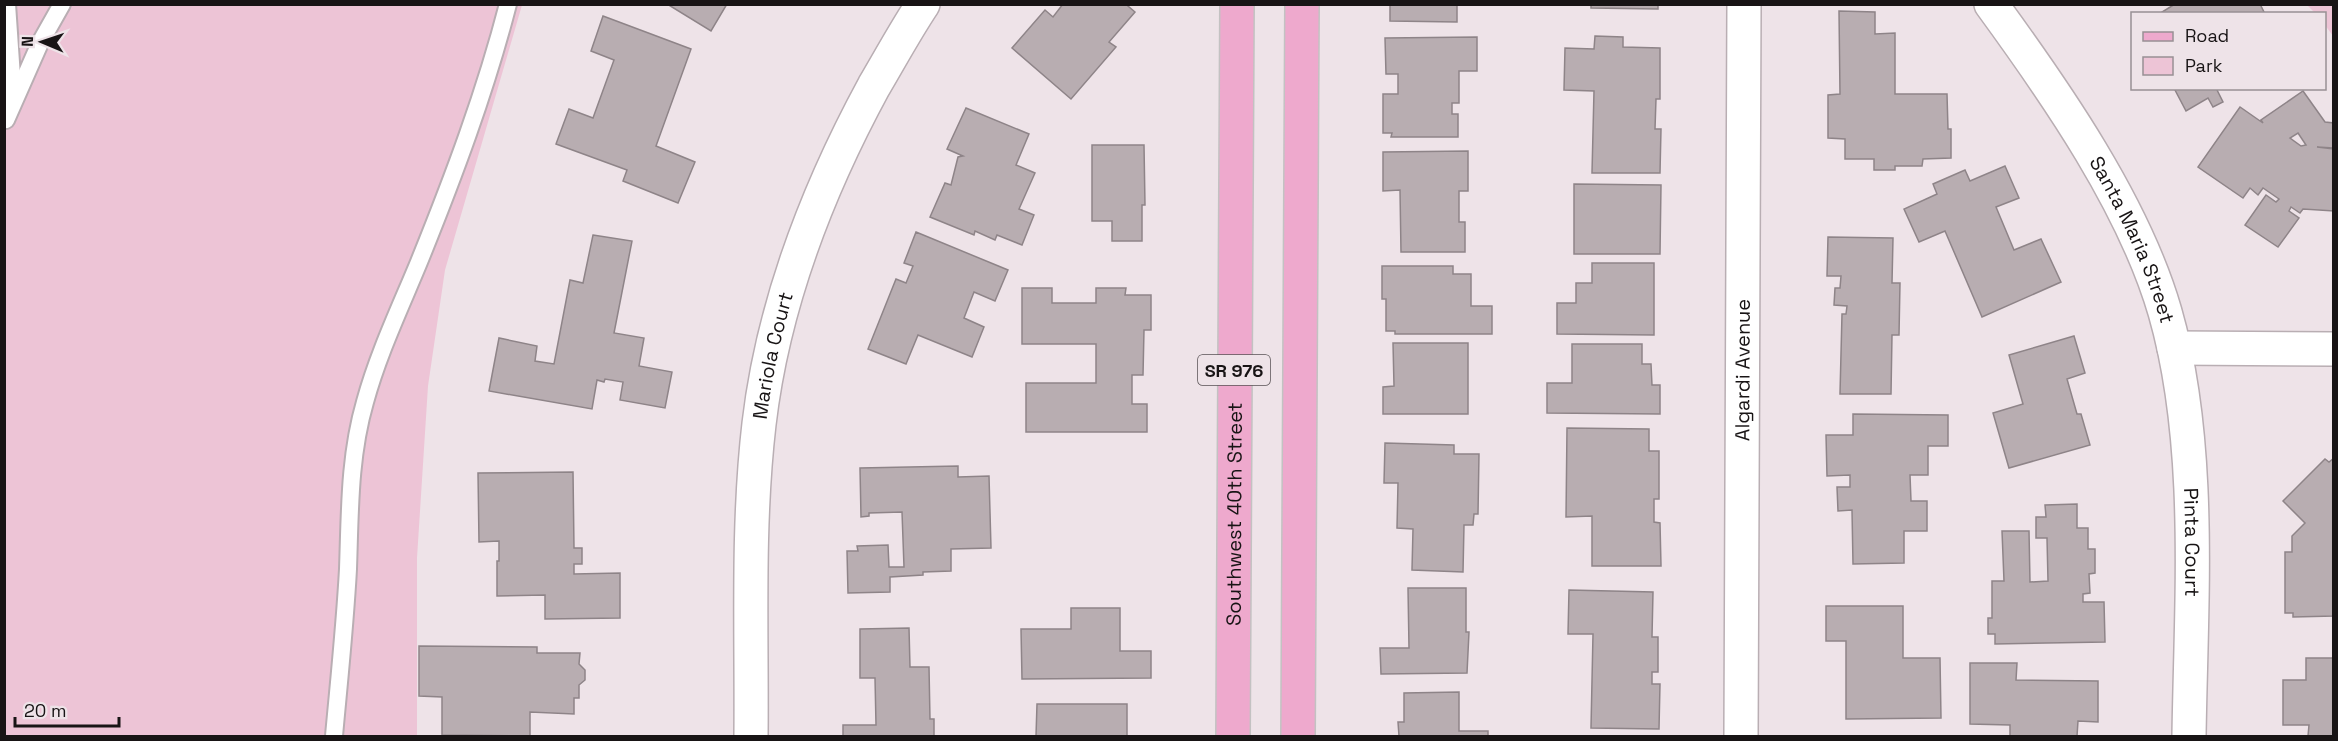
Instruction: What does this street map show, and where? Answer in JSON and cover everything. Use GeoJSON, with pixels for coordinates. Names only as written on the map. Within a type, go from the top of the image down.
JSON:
{"type":"FeatureCollection","features":[{"type":"Feature","properties":{"kind":"main road","name":"Southwest 40th Street"},"geometry":{"type":"LineString","coordinates":[[1233,736],[1237,4]]}},
{"type":"Feature","properties":{"kind":"main road"},"geometry":{"type":"LineString","coordinates":[[1298,736],[1302,4]]}},
{"type":"Feature","properties":{"kind":"street","name":"Mariola Court"},"geometry":{"type":"LineString","coordinates":[[751,736],[754,483],[760,422],[774,339],[805,237],[836,161],[892,54],[923,4]]}},
{"type":"Feature","properties":{"kind":"street","name":"Algardi Avenue"},"geometry":{"type":"LineString","coordinates":[[1741,736],[1744,4]]}},
{"type":"Feature","properties":{"kind":"street","name":"Santa Maria Street"},"geometry":{"type":"LineString","coordinates":[[1991,4],[2081,136],[2131,226],[2158,290],[2174,348],[2334,350]]}},
{"type":"Feature","properties":{"kind":"street","name":"Pinta Court"},"geometry":{"type":"LineString","coordinates":[[2174,348],[2181,389],[2190,482],[2189,736]]}},
{"type":"Feature","properties":{"kind":"lane"},"geometry":{"type":"LineString","coordinates":[[5,123],[12,77],[7,4]]}},
{"type":"Feature","properties":{"kind":"lane"},"geometry":{"type":"LineString","coordinates":[[5,123],[40,43],[62,4]]}},
{"type":"Feature","properties":{"kind":"lane"},"geometry":{"type":"LineString","coordinates":[[334,736],[348,568],[348,508],[354,453],[364,403],[459,161],[508,4]]}},
{"type":"Feature","properties":{"kind":"green space"},"geometry":{"type":"Polygon","coordinates":[[[4,5],[522,5],[445,270],[428,386],[417,558],[417,736],[5,736],[4,5]]]}},
{"type":"Feature","properties":{"kind":"green space"},"geometry":{"type":"Polygon","coordinates":[[[2307,5],[2333,5],[2333,36],[2326,26],[2326,12],[2314,12],[2307,5]]]}},
{"type":"Feature","properties":{"kind":"building"},"geometry":{"type":"Polygon","coordinates":[[[667,4],[727,4],[711,31],[667,4]]]}},
{"type":"Feature","properties":{"kind":"building"},"geometry":{"type":"Polygon","coordinates":[[[1063,4],[1129,4],[1128,6],[1135,12],[1109,42],[1116,47],[1071,99],[1012,48],[1045,10],[1053,17],[1063,4]]]}},
{"type":"Feature","properties":{"kind":"building"},"geometry":{"type":"Polygon","coordinates":[[[1390,4],[1457,4],[1457,22],[1390,21],[1390,4]]]}},
{"type":"Feature","properties":{"kind":"building"},"geometry":{"type":"Polygon","coordinates":[[[1591,4],[1658,4],[1658,9],[1591,8],[1591,4]]]}},
{"type":"Feature","properties":{"kind":"building"},"geometry":{"type":"Polygon","coordinates":[[[2175,4],[2260,4],[2264,12],[2162,12],[2175,4]]]}},
{"type":"Feature","properties":{"kind":"building"},"geometry":{"type":"Polygon","coordinates":[[[1839,11],[1875,12],[1875,34],[1895,33],[1895,94],[1947,94],[1948,129],[1951,129],[1951,158],[1923,159],[1922,166],[1895,166],[1895,170],[1874,170],[1874,159],[1845,159],[1845,139],[1828,138],[1828,95],[1840,94],[1839,11]]]}},
{"type":"Feature","properties":{"kind":"building"},"geometry":{"type":"Polygon","coordinates":[[[603,16],[691,49],[656,146],[695,162],[678,203],[623,181],[627,170],[556,144],[569,109],[593,118],[614,60],[591,51],[603,16]]]}},
{"type":"Feature","properties":{"kind":"building"},"geometry":{"type":"Polygon","coordinates":[[[1595,36],[1623,37],[1623,47],[1660,48],[1660,99],[1656,99],[1655,129],[1661,129],[1660,173],[1592,173],[1594,91],[1564,90],[1565,48],[1594,49],[1595,36]]]}},
{"type":"Feature","properties":{"kind":"building"},"geometry":{"type":"Polygon","coordinates":[[[1477,37],[1477,71],[1459,71],[1459,103],[1452,103],[1452,114],[1458,114],[1458,137],[1391,137],[1392,133],[1383,133],[1383,94],[1398,94],[1398,74],[1386,74],[1385,38],[1477,37]]]}},
{"type":"Feature","properties":{"kind":"building"},"geometry":{"type":"Polygon","coordinates":[[[2175,90],[2217,90],[2223,102],[2213,107],[2208,98],[2186,111],[2175,90]]]}},
{"type":"Feature","properties":{"kind":"building"},"geometry":{"type":"Polygon","coordinates":[[[2303,91],[2325,122],[2334,123],[2334,148],[2317,147],[2334,149],[2334,211],[2303,209],[2300,213],[2291,207],[2289,211],[2299,218],[2278,247],[2245,225],[2266,195],[2276,202],[2279,199],[2263,188],[2258,195],[2250,188],[2243,198],[2198,167],[2240,107],[2263,123],[2261,120],[2303,91]],[[2298,133],[2290,138],[2301,146],[2306,145],[2298,133]]]}},
{"type":"Feature","properties":{"kind":"building"},"geometry":{"type":"Polygon","coordinates":[[[966,108],[1029,134],[1016,165],[1035,173],[1019,209],[1034,215],[1022,245],[997,235],[995,240],[975,231],[974,235],[930,217],[945,183],[951,185],[958,157],[963,156],[947,149],[966,108]]]}},
{"type":"Feature","properties":{"kind":"building"},"geometry":{"type":"Polygon","coordinates":[[[1092,145],[1144,145],[1145,205],[1142,205],[1142,241],[1112,241],[1112,221],[1092,221],[1092,145]]]}},
{"type":"Feature","properties":{"kind":"building"},"geometry":{"type":"Polygon","coordinates":[[[1468,151],[1468,191],[1459,191],[1459,222],[1465,222],[1465,252],[1401,252],[1400,190],[1383,191],[1383,152],[1468,151]]]}},
{"type":"Feature","properties":{"kind":"building"},"geometry":{"type":"Polygon","coordinates":[[[2005,166],[2019,198],[1996,207],[2014,250],[2041,239],[2061,282],[1982,317],[1945,231],[1919,242],[1904,209],[1937,194],[1933,184],[1965,170],[1970,181],[2005,166]]]}},
{"type":"Feature","properties":{"kind":"building"},"geometry":{"type":"Polygon","coordinates":[[[1574,184],[1661,185],[1660,254],[1574,254],[1574,184]]]}},
{"type":"Feature","properties":{"kind":"building"},"geometry":{"type":"Polygon","coordinates":[[[916,232],[1008,270],[995,301],[974,292],[964,318],[984,327],[972,357],[918,335],[906,364],[868,349],[896,279],[906,283],[913,266],[904,263],[916,232]]]}},
{"type":"Feature","properties":{"kind":"building"},"geometry":{"type":"Polygon","coordinates":[[[593,235],[632,241],[614,333],[644,338],[639,366],[672,372],[665,408],[620,400],[623,382],[605,379],[604,382],[597,380],[592,409],[489,391],[499,338],[537,346],[535,361],[554,364],[570,280],[583,283],[593,235]]]}},
{"type":"Feature","properties":{"kind":"building"},"geometry":{"type":"Polygon","coordinates":[[[1828,237],[1893,238],[1892,283],[1900,283],[1899,335],[1892,335],[1891,394],[1840,394],[1842,314],[1846,314],[1847,306],[1834,305],[1835,288],[1840,288],[1841,276],[1827,276],[1828,237]]]}},
{"type":"Feature","properties":{"kind":"building"},"geometry":{"type":"Polygon","coordinates":[[[1592,263],[1654,263],[1654,335],[1557,334],[1557,303],[1576,303],[1576,283],[1592,283],[1592,263]]]}},
{"type":"Feature","properties":{"kind":"building"},"geometry":{"type":"Polygon","coordinates":[[[1382,266],[1453,266],[1453,274],[1471,274],[1471,306],[1492,306],[1492,334],[1395,334],[1395,331],[1386,331],[1386,299],[1382,299],[1382,266]]]}},
{"type":"Feature","properties":{"kind":"building"},"geometry":{"type":"Polygon","coordinates":[[[1022,288],[1052,288],[1052,303],[1096,303],[1096,288],[1126,288],[1125,295],[1151,295],[1151,330],[1144,330],[1143,375],[1132,375],[1132,404],[1147,404],[1147,432],[1026,432],[1026,383],[1096,383],[1096,344],[1022,344],[1022,288]]]}},
{"type":"Feature","properties":{"kind":"building"},"geometry":{"type":"Polygon","coordinates":[[[2074,336],[2085,373],[2067,379],[2077,414],[2081,414],[2090,445],[2009,468],[1993,413],[2023,404],[2009,355],[2074,336]]]}},
{"type":"Feature","properties":{"kind":"building"},"geometry":{"type":"Polygon","coordinates":[[[1393,343],[1468,343],[1468,414],[1383,414],[1383,387],[1394,386],[1393,343]]]}},
{"type":"Feature","properties":{"kind":"building"},"geometry":{"type":"Polygon","coordinates":[[[1572,344],[1642,344],[1642,364],[1651,364],[1652,385],[1660,385],[1660,414],[1547,413],[1547,383],[1572,383],[1572,344]]]}},
{"type":"Feature","properties":{"kind":"building"},"geometry":{"type":"Polygon","coordinates":[[[1853,414],[1948,415],[1948,446],[1928,446],[1928,475],[1910,475],[1911,501],[1927,501],[1927,531],[1904,531],[1904,563],[1853,564],[1852,510],[1838,511],[1837,487],[1850,487],[1850,475],[1827,476],[1826,435],[1853,435],[1853,414]]]}},
{"type":"Feature","properties":{"kind":"building"},"geometry":{"type":"Polygon","coordinates":[[[1567,428],[1649,429],[1649,451],[1659,451],[1659,499],[1654,499],[1654,522],[1660,523],[1661,566],[1592,566],[1592,516],[1566,517],[1567,428]]]}},
{"type":"Feature","properties":{"kind":"building"},"geometry":{"type":"Polygon","coordinates":[[[1385,443],[1454,445],[1454,454],[1479,454],[1478,514],[1474,514],[1473,525],[1464,525],[1463,572],[1412,570],[1413,529],[1397,528],[1398,483],[1384,483],[1385,443]]]}},
{"type":"Feature","properties":{"kind":"building"},"geometry":{"type":"Polygon","coordinates":[[[2334,458],[2334,616],[2293,617],[2293,613],[2285,613],[2285,552],[2292,552],[2292,536],[2305,523],[2283,501],[2325,459],[2329,462],[2334,458]]]}},
{"type":"Feature","properties":{"kind":"building"},"geometry":{"type":"Polygon","coordinates":[[[958,466],[958,477],[989,476],[991,548],[951,549],[951,571],[890,577],[890,592],[848,593],[847,551],[858,551],[857,546],[888,545],[889,567],[904,567],[902,512],[869,513],[869,516],[861,517],[860,468],[958,466]]]}},
{"type":"Feature","properties":{"kind":"building"},"geometry":{"type":"Polygon","coordinates":[[[573,472],[574,548],[582,548],[582,564],[574,564],[574,574],[620,573],[620,618],[545,619],[545,595],[497,596],[499,541],[479,542],[478,473],[573,472]]]}},
{"type":"Feature","properties":{"kind":"building"},"geometry":{"type":"Polygon","coordinates":[[[2077,504],[2077,528],[2088,528],[2088,549],[2095,549],[2095,573],[2089,574],[2090,593],[2083,594],[2083,602],[2104,602],[2105,642],[1995,644],[1995,634],[1988,634],[1988,618],[1992,618],[1992,581],[2004,581],[2002,531],[2029,531],[2030,582],[2048,581],[2047,538],[2036,538],[2036,517],[2046,517],[2045,505],[2077,504]]]}},
{"type":"Feature","properties":{"kind":"building"},"geometry":{"type":"Polygon","coordinates":[[[1408,588],[1466,588],[1466,632],[1469,632],[1467,673],[1381,674],[1380,648],[1409,648],[1408,588]]]}},
{"type":"Feature","properties":{"kind":"building"},"geometry":{"type":"Polygon","coordinates":[[[1569,590],[1653,592],[1652,637],[1658,637],[1658,672],[1652,672],[1652,684],[1660,684],[1659,729],[1591,728],[1593,634],[1568,634],[1569,590]]]}},
{"type":"Feature","properties":{"kind":"building"},"geometry":{"type":"Polygon","coordinates":[[[1826,606],[1903,606],[1903,658],[1940,658],[1941,718],[1846,719],[1846,641],[1826,641],[1826,606]]]}},
{"type":"Feature","properties":{"kind":"building"},"geometry":{"type":"Polygon","coordinates":[[[1071,608],[1120,608],[1120,651],[1151,651],[1151,678],[1022,679],[1021,629],[1071,629],[1071,608]]]}},
{"type":"Feature","properties":{"kind":"building"},"geometry":{"type":"Polygon","coordinates":[[[909,628],[910,667],[929,667],[930,719],[934,719],[934,736],[843,736],[843,725],[876,725],[875,678],[860,678],[860,629],[909,628]]]}},
{"type":"Feature","properties":{"kind":"building"},"geometry":{"type":"Polygon","coordinates":[[[419,646],[537,647],[537,653],[580,653],[579,664],[585,670],[585,680],[579,685],[579,698],[574,698],[574,714],[530,712],[530,736],[442,735],[442,697],[419,696],[419,646]]]}},
{"type":"Feature","properties":{"kind":"building"},"geometry":{"type":"Polygon","coordinates":[[[2306,658],[2334,658],[2334,736],[2308,736],[2309,725],[2283,725],[2283,680],[2306,680],[2306,658]]]}},
{"type":"Feature","properties":{"kind":"building"},"geometry":{"type":"Polygon","coordinates":[[[1970,663],[2017,663],[2016,680],[2098,681],[2098,722],[2078,721],[2077,736],[2010,736],[2010,725],[1970,724],[1970,663]]]}},
{"type":"Feature","properties":{"kind":"building"},"geometry":{"type":"Polygon","coordinates":[[[1459,692],[1459,731],[1488,731],[1488,736],[1399,736],[1398,722],[1404,722],[1404,693],[1459,692]]]}},
{"type":"Feature","properties":{"kind":"building"},"geometry":{"type":"Polygon","coordinates":[[[1037,704],[1127,704],[1127,736],[1036,736],[1037,704]]]}}]}
